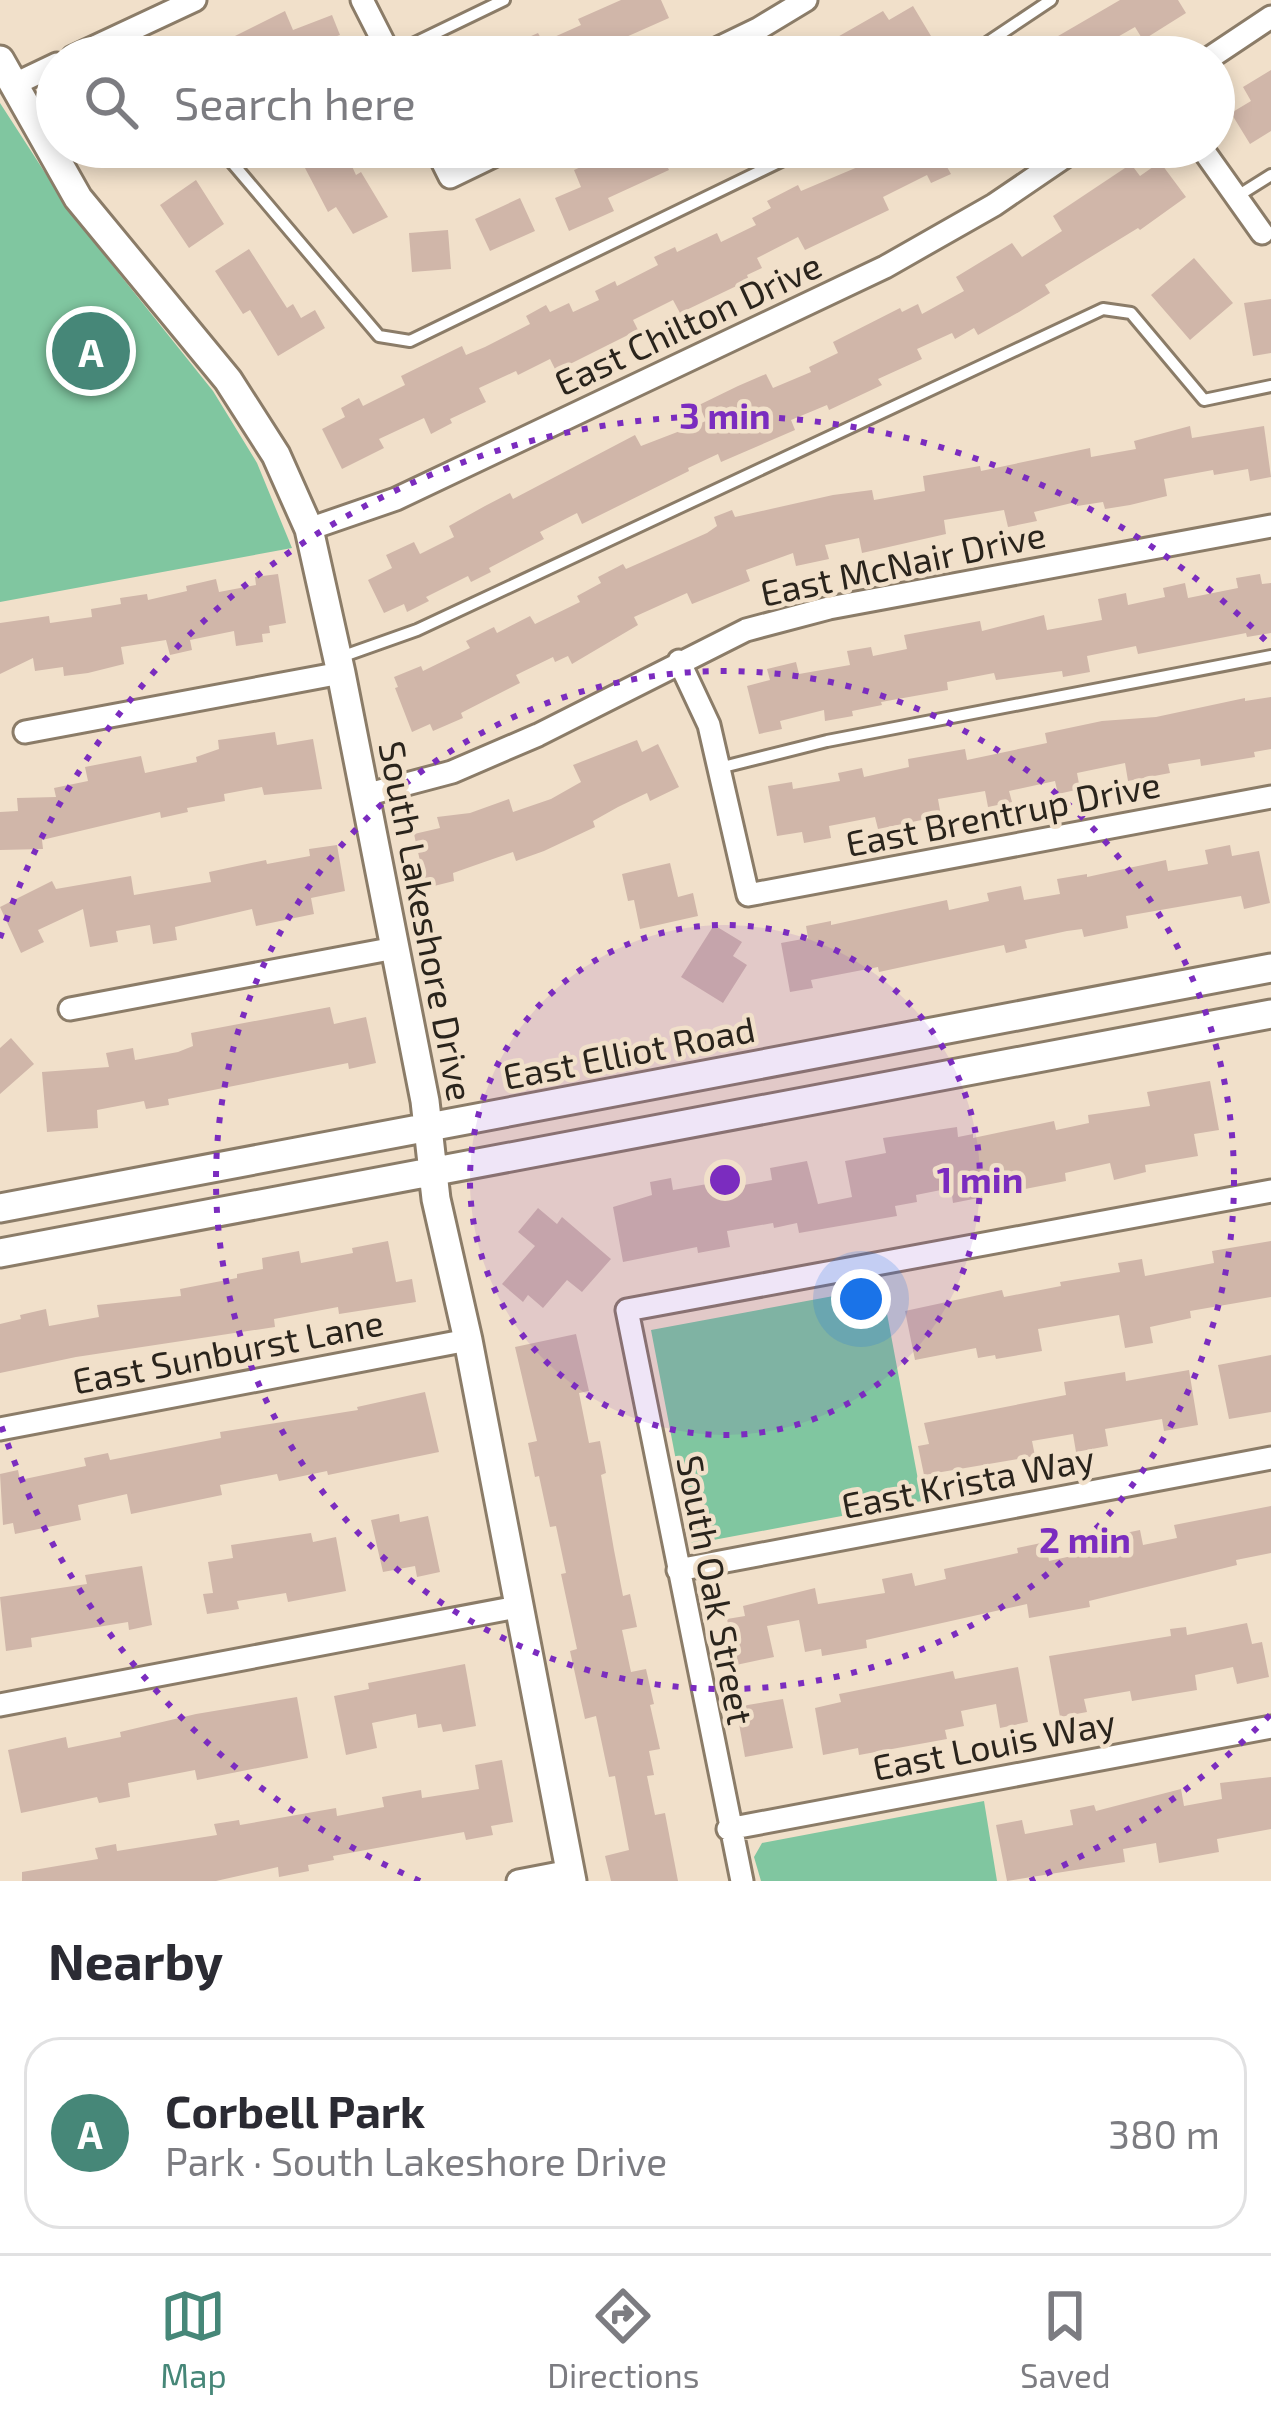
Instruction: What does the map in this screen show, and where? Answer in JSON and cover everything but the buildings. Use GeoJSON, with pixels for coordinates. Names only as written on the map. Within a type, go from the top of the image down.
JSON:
{"type":"FeatureCollection","features":[{"type":"Feature","properties":{"kind":"main road","name":"South Lakeshore Drive"},"geometry":{"type":"LineString","coordinates":[[6,72],[36,124]]}},
{"type":"Feature","properties":{"kind":"main road","name":"South Lakeshore Drive"},"geometry":{"type":"LineString","coordinates":[[61,168],[78,198],[228,380],[276,455],[309,529],[395,948],[433,1173],[571,1876]]}},
{"type":"Feature","properties":{"kind":"main road","name":"East Elliot Road"},"geometry":{"type":"LineString","coordinates":[[0,1208],[1271,968]]}},
{"type":"Feature","properties":{"kind":"main road"},"geometry":{"type":"LineString","coordinates":[[0,1253],[1271,1014]]}},
{"type":"Feature","properties":{"kind":"street"},"geometry":{"type":"LineString","coordinates":[[118,36],[195,0]]}},
{"type":"Feature","properties":{"kind":"street"},"geometry":{"type":"LineString","coordinates":[[362,0],[379,36]]}},
{"type":"Feature","properties":{"kind":"street"},"geometry":{"type":"LineString","coordinates":[[744,36],[806,0]]}},
{"type":"Feature","properties":{"kind":"street"},"geometry":{"type":"LineString","coordinates":[[1235,41],[1271,17]]}},
{"type":"Feature","properties":{"kind":"street"},"geometry":{"type":"LineString","coordinates":[[6,72],[36,67]]}},
{"type":"Feature","properties":{"kind":"street"},"geometry":{"type":"LineString","coordinates":[[446,168],[450,177],[469,168]]}},
{"type":"Feature","properties":{"kind":"street","name":"East Chilton Drive"},"geometry":{"type":"LineString","coordinates":[[309,529],[396,499],[885,267],[994,205],[1048,168]]}},
{"type":"Feature","properties":{"kind":"street"},"geometry":{"type":"LineString","coordinates":[[1216,168],[1262,233]]}},
{"type":"Feature","properties":{"kind":"street","name":"East McNair Drive"},"geometry":{"type":"LineString","coordinates":[[365,795],[452,772],[538,735],[746,630],[829,608],[1271,526]]}},
{"type":"Feature","properties":{"kind":"street"},"geometry":{"type":"LineString","coordinates":[[679,661],[709,724],[719,768]]}},
{"type":"Feature","properties":{"kind":"street"},"geometry":{"type":"LineString","coordinates":[[25,732],[339,665]]}},
{"type":"Feature","properties":{"kind":"street","name":"East Brentrup Drive"},"geometry":{"type":"LineString","coordinates":[[719,768],[748,895],[1271,797]]}},
{"type":"Feature","properties":{"kind":"street"},"geometry":{"type":"LineString","coordinates":[[70,1009],[395,948]]}},
{"type":"Feature","properties":{"kind":"street","name":"South Oak Street"},"geometry":{"type":"LineString","coordinates":[[742,1881],[627,1310],[1271,1191]]}},
{"type":"Feature","properties":{"kind":"street","name":"East Sunburst Lane"},"geometry":{"type":"LineString","coordinates":[[0,1430],[468,1340]]}},
{"type":"Feature","properties":{"kind":"street","name":"East Krista Way"},"geometry":{"type":"LineString","coordinates":[[678,1570],[1271,1459]]}},
{"type":"Feature","properties":{"kind":"street"},"geometry":{"type":"LineString","coordinates":[[0,1705],[517,1607]]}},
{"type":"Feature","properties":{"kind":"street","name":"East Louis Way"},"geometry":{"type":"LineString","coordinates":[[728,1829],[1271,1727]]}},
{"type":"Feature","properties":{"kind":"street"},"geometry":{"type":"LineString","coordinates":[[518,1881],[571,1876]]}},
{"type":"Feature","properties":{"kind":"lane"},"geometry":{"type":"LineString","coordinates":[[429,36],[504,0]]}},
{"type":"Feature","properties":{"kind":"lane"},"geometry":{"type":"LineString","coordinates":[[997,36],[1051,0]]}},
{"type":"Feature","properties":{"kind":"lane"},"geometry":{"type":"LineString","coordinates":[[237,168],[379,336],[410,341],[768,168]]}},
{"type":"Feature","properties":{"kind":"lane"},"geometry":{"type":"LineString","coordinates":[[1236,197],[1271,175]]}},
{"type":"Feature","properties":{"kind":"lane"},"geometry":{"type":"LineString","coordinates":[[339,665],[1103,309],[1131,313],[1204,400],[1271,386]]}},
{"type":"Feature","properties":{"kind":"lane"},"geometry":{"type":"LineString","coordinates":[[719,768],[827,741],[1271,656]]}},
{"type":"Feature","properties":{"kind":"green space"},"geometry":{"type":"Polygon","coordinates":[[[0,103],[36,159],[36,168],[42,168],[73,216],[213,391],[257,463],[292,548],[0,602],[0,103]]]}},
{"type":"Feature","properties":{"kind":"green space"},"geometry":{"type":"Polygon","coordinates":[[[882,1287],[922,1501],[692,1544],[651,1330],[882,1287]]]}},
{"type":"Feature","properties":{"kind":"green space"},"geometry":{"type":"Polygon","coordinates":[[[984,1801],[997,1881],[761,1881],[754,1857],[762,1843],[984,1801]]]}},
{"type":"Feature","properties":{"kind":"place","name":"Corbell Park"},"geometry":{"type":"Point","coordinates":[91,351]}}]}
